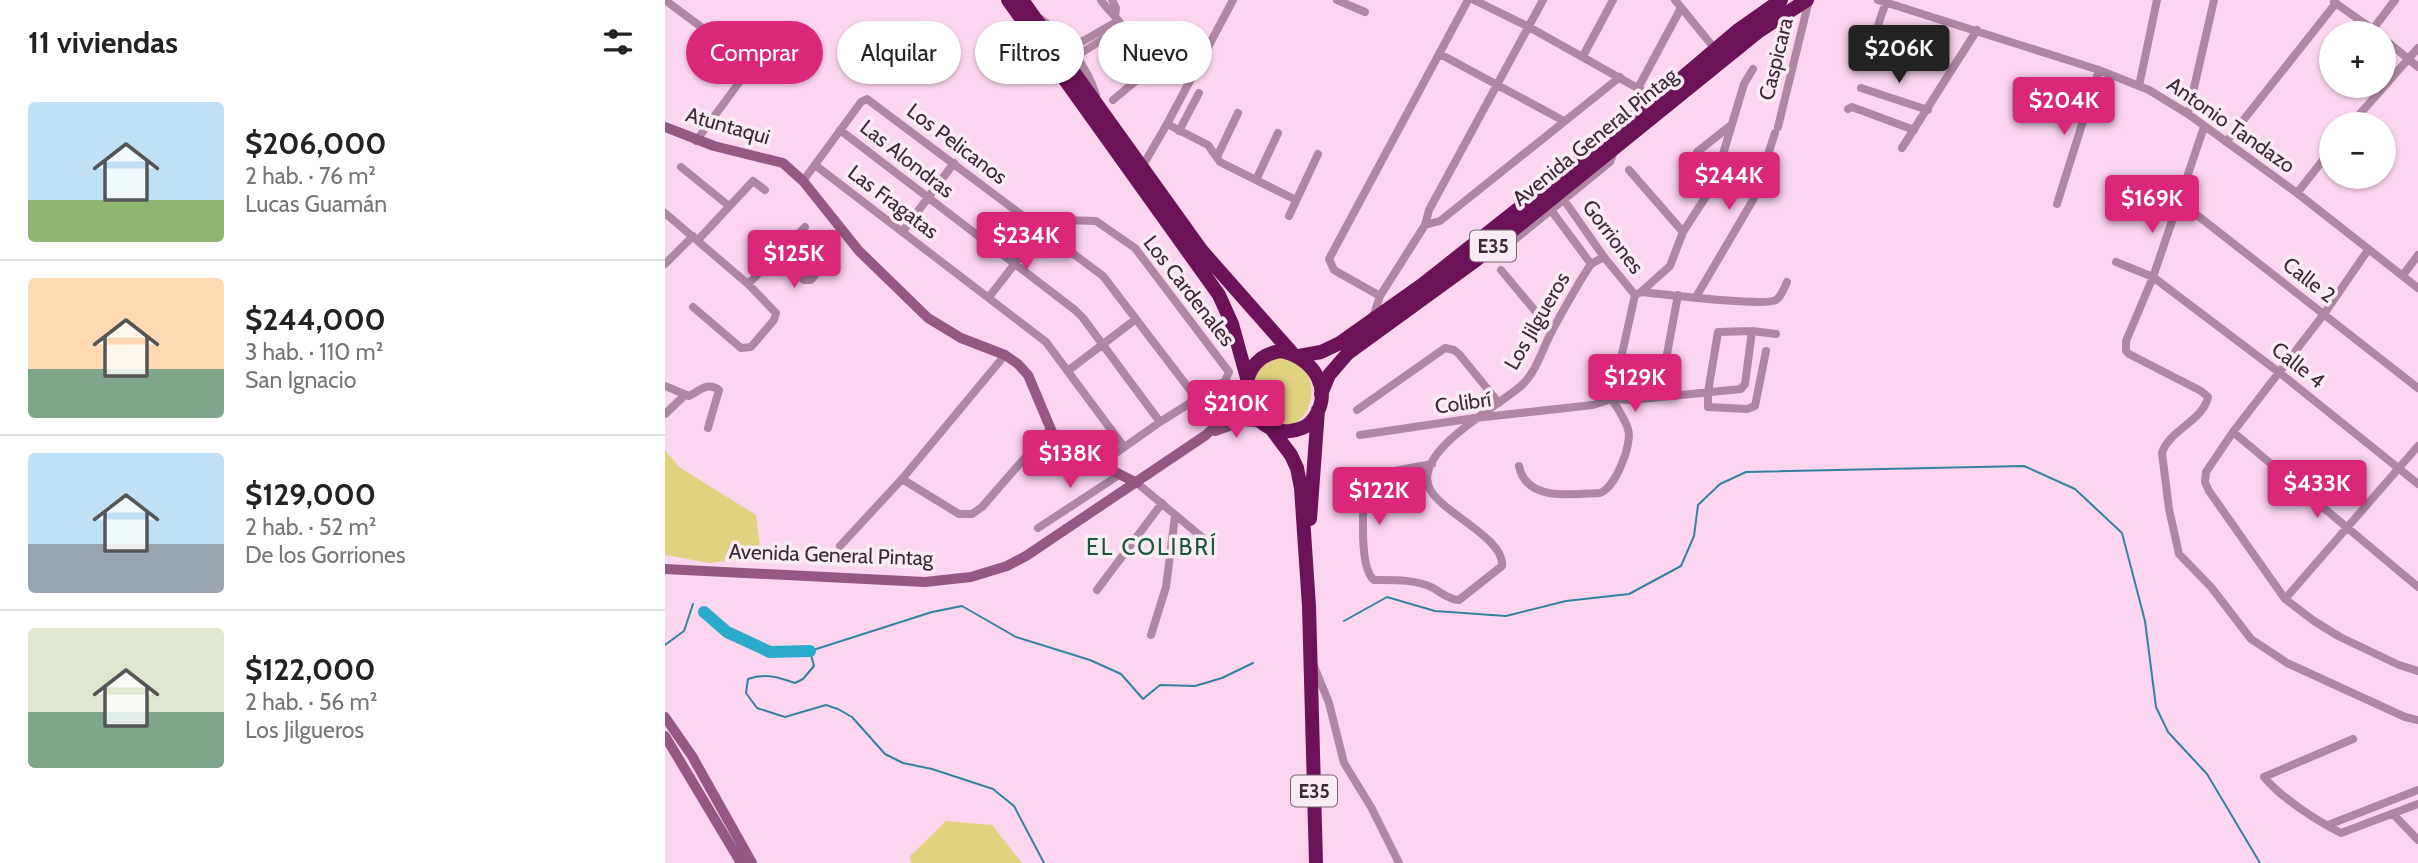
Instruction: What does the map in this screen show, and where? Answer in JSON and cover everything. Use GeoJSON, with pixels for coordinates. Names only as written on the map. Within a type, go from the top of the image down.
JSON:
{"type":"FeatureCollection","features":[{"type":"Feature","properties":{"kind":"highway"},"geometry":{"type":"LineString","coordinates":[[1007,0],[1219,295],[1230,317],[1246,383]]}},
{"type":"Feature","properties":{"kind":"highway"},"geometry":{"type":"LineString","coordinates":[[1022,0],[1212,263],[1296,355],[1315,370],[1321,394]]}},
{"type":"Feature","properties":{"kind":"highway","name":"Avenida General Pintag"},"geometry":{"type":"LineString","coordinates":[[1296,355],[1327,349],[1433,277],[1657,99],[1714,49],[1781,0]]}},
{"type":"Feature","properties":{"kind":"highway","name":"Avenida General Pintag"},"geometry":{"type":"LineString","coordinates":[[1321,394],[1329,375],[1347,353],[1484,253],[1759,31],[1808,0]]}},
{"type":"Feature","properties":{"kind":"highway","name":"E35"},"geometry":{"type":"LineString","coordinates":[[1296,355],[1280,351],[1267,353],[1253,366],[1246,383],[1251,408],[1291,455],[1297,467],[1306,545],[1316,863]]}},
{"type":"Feature","properties":{"kind":"highway","name":"E35"},"geometry":{"type":"LineString","coordinates":[[1306,545],[1321,394]]}},
{"type":"Feature","properties":{"kind":"highway"},"geometry":{"type":"LineString","coordinates":[[1267,425],[1286,431],[1303,428],[1310,423],[1318,410]]}},
{"type":"Feature","properties":{"kind":"main road","name":"Atuntaqui"},"geometry":{"type":"LineString","coordinates":[[665,127],[696,141],[783,163],[803,181],[859,251],[928,318],[961,338],[1005,355],[1018,363],[1028,375],[1050,429],[1061,445],[1137,483]]}},
{"type":"Feature","properties":{"kind":"main road","name":"Avenida General Pintag"},"geometry":{"type":"LineString","coordinates":[[665,569],[925,582],[971,577],[1007,566],[1137,483],[1206,435],[1230,412],[1246,383]]}},
{"type":"Feature","properties":{"kind":"main road","name":"Avenida General Pintag"},"geometry":{"type":"LineString","coordinates":[[1206,435],[1240,422],[1267,425]]}},
{"type":"Feature","properties":{"kind":"main road"},"geometry":{"type":"LineString","coordinates":[[665,717],[692,756],[752,863]]}},
{"type":"Feature","properties":{"kind":"main road"},"geometry":{"type":"LineString","coordinates":[[665,736],[741,863]]}},
{"type":"Feature","properties":{"kind":"street"},"geometry":{"type":"LineString","coordinates":[[665,0],[751,64],[751,68],[696,141]]}},
{"type":"Feature","properties":{"kind":"street"},"geometry":{"type":"LineString","coordinates":[[1101,0],[1108,12],[1117,18],[1125,29],[1131,30],[1150,57],[1149,71],[1113,100]]}},
{"type":"Feature","properties":{"kind":"street"},"geometry":{"type":"LineString","coordinates":[[1084,52],[1114,32],[1117,18],[1112,0]]}},
{"type":"Feature","properties":{"kind":"street"},"geometry":{"type":"LineString","coordinates":[[1142,167],[1233,0]]}},
{"type":"Feature","properties":{"kind":"street"},"geometry":{"type":"LineString","coordinates":[[1337,0],[1365,12]]}},
{"type":"Feature","properties":{"kind":"street"},"geometry":{"type":"LineString","coordinates":[[1380,296],[1334,270],[1329,259],[1468,0]]}},
{"type":"Feature","properties":{"kind":"street"},"geometry":{"type":"LineString","coordinates":[[1474,0],[1529,27],[1657,99]]}},
{"type":"Feature","properties":{"kind":"street"},"geometry":{"type":"LineString","coordinates":[[1367,323],[1376,310],[1380,296],[1425,225],[1429,209],[1543,0]]}},
{"type":"Feature","properties":{"kind":"street"},"geometry":{"type":"LineString","coordinates":[[1583,57],[1613,0]]}},
{"type":"Feature","properties":{"kind":"street"},"geometry":{"type":"LineString","coordinates":[[1675,0],[1714,49]]}},
{"type":"Feature","properties":{"kind":"street","name":"Caspicara"},"geometry":{"type":"LineString","coordinates":[[1696,296],[1753,200],[1776,130],[1808,0]]}},
{"type":"Feature","properties":{"kind":"street"},"geometry":{"type":"LineString","coordinates":[[2139,86],[2157,0]]}},
{"type":"Feature","properties":{"kind":"street"},"geometry":{"type":"LineString","coordinates":[[2188,114],[2214,0]]}},
{"type":"Feature","properties":{"kind":"street"},"geometry":{"type":"LineString","coordinates":[[2382,21],[2395,0]]}},
{"type":"Feature","properties":{"kind":"street"},"geometry":{"type":"LineString","coordinates":[[1876,31],[1882,1]]}},
{"type":"Feature","properties":{"kind":"street","name":"Antonio Tandazo"},"geometry":{"type":"LineString","coordinates":[[1882,1],[2099,70],[2149,90],[2188,114],[2297,193],[2418,288]]}},
{"type":"Feature","properties":{"kind":"street"},"geometry":{"type":"LineString","coordinates":[[2227,142],[2334,2],[2362,21]]}},
{"type":"Feature","properties":{"kind":"street"},"geometry":{"type":"LineString","coordinates":[[1638,88],[1681,9]]}},
{"type":"Feature","properties":{"kind":"street"},"geometry":{"type":"LineString","coordinates":[[1034,16],[1043,21]]}},
{"type":"Feature","properties":{"kind":"street"},"geometry":{"type":"LineString","coordinates":[[1084,40],[1117,18]]}},
{"type":"Feature","properties":{"kind":"street"},"geometry":{"type":"LineString","coordinates":[[1902,148],[1977,30]]}},
{"type":"Feature","properties":{"kind":"street"},"geometry":{"type":"LineString","coordinates":[[2362,112],[2418,48]]}},
{"type":"Feature","properties":{"kind":"street"},"geometry":{"type":"LineString","coordinates":[[2396,50],[2418,67]]}},
{"type":"Feature","properties":{"kind":"street"},"geometry":{"type":"LineString","coordinates":[[1440,54],[1564,121]]}},
{"type":"Feature","properties":{"kind":"street"},"geometry":{"type":"LineString","coordinates":[[1519,466],[1521,476],[1534,490],[1572,494],[1604,492],[1613,484],[1627,448],[1629,435],[1612,399],[1638,294],[1670,266],[1683,232],[1714,184],[1730,125],[1744,84],[1753,69]]}},
{"type":"Feature","properties":{"kind":"street"},"geometry":{"type":"LineString","coordinates":[[2057,204],[2099,70]]}},
{"type":"Feature","properties":{"kind":"street"},"geometry":{"type":"LineString","coordinates":[[1084,71],[1094,89],[1098,105]]}},
{"type":"Feature","properties":{"kind":"street"},"geometry":{"type":"LineString","coordinates":[[1425,225],[1440,221],[1620,78]]}},
{"type":"Feature","properties":{"kind":"street"},"geometry":{"type":"LineString","coordinates":[[1861,88],[1928,110]]}},
{"type":"Feature","properties":{"kind":"street"},"geometry":{"type":"LineString","coordinates":[[1179,131],[1199,93]]}},
{"type":"Feature","properties":{"kind":"street","name":"Los Pelicanos"},"geometry":{"type":"LineString","coordinates":[[840,130],[861,102],[867,99],[954,163],[1103,276],[1197,399]]}},
{"type":"Feature","properties":{"kind":"street"},"geometry":{"type":"LineString","coordinates":[[1848,109],[1852,107],[1914,130]]}},
{"type":"Feature","properties":{"kind":"street"},"geometry":{"type":"LineString","coordinates":[[1217,157],[1238,113]]}},
{"type":"Feature","properties":{"kind":"street"},"geometry":{"type":"LineString","coordinates":[[1167,124],[1208,145],[1220,162],[1296,200]]}},
{"type":"Feature","properties":{"kind":"street"},"geometry":{"type":"LineString","coordinates":[[1696,156],[1697,152],[1730,125]]}},
{"type":"Feature","properties":{"kind":"street"},"geometry":{"type":"LineString","coordinates":[[2204,127],[2153,277],[2125,347],[2129,354],[2208,397],[2206,405],[2165,445],[2162,453],[2169,509],[2179,554],[2211,587],[2241,628],[2262,648],[2287,663],[2405,717],[2418,720]]}},
{"type":"Feature","properties":{"kind":"street"},"geometry":{"type":"LineString","coordinates":[[803,181],[840,130]]}},
{"type":"Feature","properties":{"kind":"street","name":"Las Alondras"},"geometry":{"type":"LineString","coordinates":[[840,130],[1080,315],[1160,422]]}},
{"type":"Feature","properties":{"kind":"street"},"geometry":{"type":"LineString","coordinates":[[1256,180],[1277,133]]}},
{"type":"Feature","properties":{"kind":"street"},"geometry":{"type":"LineString","coordinates":[[1484,253],[1502,250],[1609,162],[1617,146]]}},
{"type":"Feature","properties":{"kind":"street"},"geometry":{"type":"LineString","coordinates":[[1289,216],[1318,153]]}},
{"type":"Feature","properties":{"kind":"street"},"geometry":{"type":"LineString","coordinates":[[902,231],[954,163]]}},
{"type":"Feature","properties":{"kind":"street","name":"Las Fragatas"},"geometry":{"type":"LineString","coordinates":[[815,165],[1047,342],[1124,447]]}},
{"type":"Feature","properties":{"kind":"street"},"geometry":{"type":"LineString","coordinates":[[2297,193],[2319,165]]}},
{"type":"Feature","properties":{"kind":"street"},"geometry":{"type":"LineString","coordinates":[[681,167],[729,206]]}},
{"type":"Feature","properties":{"kind":"street"},"geometry":{"type":"LineString","coordinates":[[1629,170],[1683,232]]}},
{"type":"Feature","properties":{"kind":"street"},"geometry":{"type":"LineString","coordinates":[[665,264],[696,238],[753,181],[765,190]]}},
{"type":"Feature","properties":{"kind":"street","name":"Gorriones"},"geometry":{"type":"LineString","coordinates":[[1564,200],[1604,257],[1638,294]]}},
{"type":"Feature","properties":{"kind":"street","name":"Calle 2"},"geometry":{"type":"LineString","coordinates":[[2179,201],[2418,388]]}},
{"type":"Feature","properties":{"kind":"street"},"geometry":{"type":"LineString","coordinates":[[1551,210],[1591,264]]}},
{"type":"Feature","properties":{"kind":"street"},"geometry":{"type":"LineString","coordinates":[[665,213],[748,284],[776,313],[774,320],[751,347],[741,348],[693,307]]}},
{"type":"Feature","properties":{"kind":"street","name":"Los Cardenales"},"geometry":{"type":"LineString","coordinates":[[1041,230],[1062,220],[1093,220],[1131,243],[1229,372],[1227,379],[1197,399]]}},
{"type":"Feature","properties":{"kind":"street"},"geometry":{"type":"LineString","coordinates":[[748,284],[805,227]]}},
{"type":"Feature","properties":{"kind":"street"},"geometry":{"type":"LineString","coordinates":[[989,297],[1041,230]]}},
{"type":"Feature","properties":{"kind":"street"},"geometry":{"type":"LineString","coordinates":[[2368,250],[2324,314],[2233,432],[2206,472],[2205,482],[2285,600],[2340,637],[2418,671]]}},
{"type":"Feature","properties":{"kind":"street"},"geometry":{"type":"LineString","coordinates":[[2403,275],[2418,255]]}},
{"type":"Feature","properties":{"kind":"street"},"geometry":{"type":"LineString","coordinates":[[776,256],[804,279],[811,280],[816,274]]}},
{"type":"Feature","properties":{"kind":"street","name":"Los Jilgueros"},"geometry":{"type":"LineString","coordinates":[[1432,464],[1449,440],[1524,384],[1591,264],[1604,257]]}},
{"type":"Feature","properties":{"kind":"street","name":"Calle 4"},"geometry":{"type":"LineString","coordinates":[[2116,262],[2153,277],[2280,373],[2418,484]]}},
{"type":"Feature","properties":{"kind":"street"},"geometry":{"type":"LineString","coordinates":[[1501,270],[1552,331]]}},
{"type":"Feature","properties":{"kind":"street"},"geometry":{"type":"LineString","coordinates":[[1638,294],[1770,302],[1781,295],[1787,282]]}},
{"type":"Feature","properties":{"kind":"street"},"geometry":{"type":"LineString","coordinates":[[1659,397],[1678,295]]}},
{"type":"Feature","properties":{"kind":"street"},"geometry":{"type":"LineString","coordinates":[[1069,370],[1136,319]]}},
{"type":"Feature","properties":{"kind":"street"},"geometry":{"type":"LineString","coordinates":[[1766,351],[1755,405],[1747,408],[1708,407],[1718,332],[1752,331],[1776,334]]}},
{"type":"Feature","properties":{"kind":"street","name":"Colibrí"},"geometry":{"type":"LineString","coordinates":[[1360,435],[1475,418],[1593,405],[1612,399],[1631,400],[1741,389],[1745,386],[1752,331]]}},
{"type":"Feature","properties":{"kind":"street"},"geometry":{"type":"LineString","coordinates":[[1357,410],[1445,348],[1454,349],[1459,354],[1499,403]]}},
{"type":"Feature","properties":{"kind":"street"},"geometry":{"type":"LineString","coordinates":[[840,546],[902,479],[1005,355]]}},
{"type":"Feature","properties":{"kind":"street"},"geometry":{"type":"LineString","coordinates":[[665,386],[684,396]]}},
{"type":"Feature","properties":{"kind":"street"},"geometry":{"type":"LineString","coordinates":[[665,414],[684,396],[709,386],[719,390],[708,428]]}},
{"type":"Feature","properties":{"kind":"street"},"geometry":{"type":"LineString","coordinates":[[1099,465],[1197,399]]}},
{"type":"Feature","properties":{"kind":"street"},"geometry":{"type":"LineString","coordinates":[[902,479],[959,514],[972,514],[982,507],[1050,429]]}},
{"type":"Feature","properties":{"kind":"street"},"geometry":{"type":"LineString","coordinates":[[2233,432],[2418,587]]}},
{"type":"Feature","properties":{"kind":"street"},"geometry":{"type":"LineString","coordinates":[[2285,600],[2418,446]]}},
{"type":"Feature","properties":{"kind":"street"},"geometry":{"type":"LineString","coordinates":[[1432,464],[1427,476],[1431,491],[1500,553],[1502,566],[1463,598],[1455,600],[1423,584],[1374,580],[1365,561],[1366,478],[1371,474],[1432,464]]}},
{"type":"Feature","properties":{"kind":"street"},"geometry":{"type":"LineString","coordinates":[[1038,528],[1119,474]]}},
{"type":"Feature","properties":{"kind":"street","name":"Atuntaqui"},"geometry":{"type":"LineString","coordinates":[[1137,483],[1209,543]]}},
{"type":"Feature","properties":{"kind":"street"},"geometry":{"type":"LineString","coordinates":[[1097,590],[1161,503]]}},
{"type":"Feature","properties":{"kind":"street"},"geometry":{"type":"LineString","coordinates":[[1151,635],[1166,584],[1175,516]]}},
{"type":"Feature","properties":{"kind":"street"},"geometry":{"type":"LineString","coordinates":[[1310,656],[1329,703],[1346,769],[1371,807],[1399,863]]}},
{"type":"Feature","properties":{"kind":"street"},"geometry":{"type":"LineString","coordinates":[[2353,740],[2265,777],[2280,792],[2342,832],[2418,804]]}},
{"type":"Feature","properties":{"kind":"street"},"geometry":{"type":"LineString","coordinates":[[2328,825],[2418,790]]}},
{"type":"Feature","properties":{"kind":"street"},"geometry":{"type":"LineString","coordinates":[[2393,814],[2418,840]]}},
{"type":"Feature","properties":{"kind":"shaded area"},"geometry":{"type":"Polygon","coordinates":[[[1274,357],[1294,362],[1306,373],[1311,387],[1310,402],[1304,415],[1294,423],[1280,424],[1265,416],[1255,401],[1252,388],[1254,377],[1259,369],[1274,357]]]}},
{"type":"Feature","properties":{"kind":"shaded area"},"geometry":{"type":"Polygon","coordinates":[[[665,450],[679,467],[756,515],[761,556],[710,563],[665,555],[665,450]]]}},
{"type":"Feature","properties":{"kind":"shaded area"},"geometry":{"type":"Polygon","coordinates":[[[946,821],[992,825],[1022,863],[911,863],[910,856],[946,821]]]}},
{"type":"Feature","properties":{"kind":"waterway"},"geometry":{"type":"LineString","coordinates":[[1344,621],[1387,597],[1435,611],[1506,616],[1566,601],[1629,594],[1681,566],[1694,536],[1698,505],[1720,484],[1746,472],[2024,466],[2075,489],[2122,533],[2145,621],[2156,707],[2168,732],[2207,774],[2260,863]]}},
{"type":"Feature","properties":{"kind":"waterway"},"geometry":{"type":"LineString","coordinates":[[665,645],[684,631],[693,604]]}},
{"type":"Feature","properties":{"kind":"waterway"},"geometry":{"type":"LineString","coordinates":[[1044,863],[1014,806],[993,789],[932,769],[903,763],[885,754],[852,717],[838,709],[826,705],[785,717],[757,708],[746,693],[748,679],[772,676],[795,683],[803,679],[814,666],[810,651],[932,612],[962,606],[1016,637],[1090,660],[1121,674],[1143,699],[1160,685],[1195,686],[1222,678],[1253,663]]}},
{"type":"Feature","properties":{"kind":"waterway"},"geometry":{"type":"LineString","coordinates":[[704,612],[727,632],[770,652],[810,651]]}},
{"type":"Feature","properties":{"kind":"district","name":"EL COLIBRÍ"},"geometry":{"type":"Point","coordinates":[1152,547]}}]}
